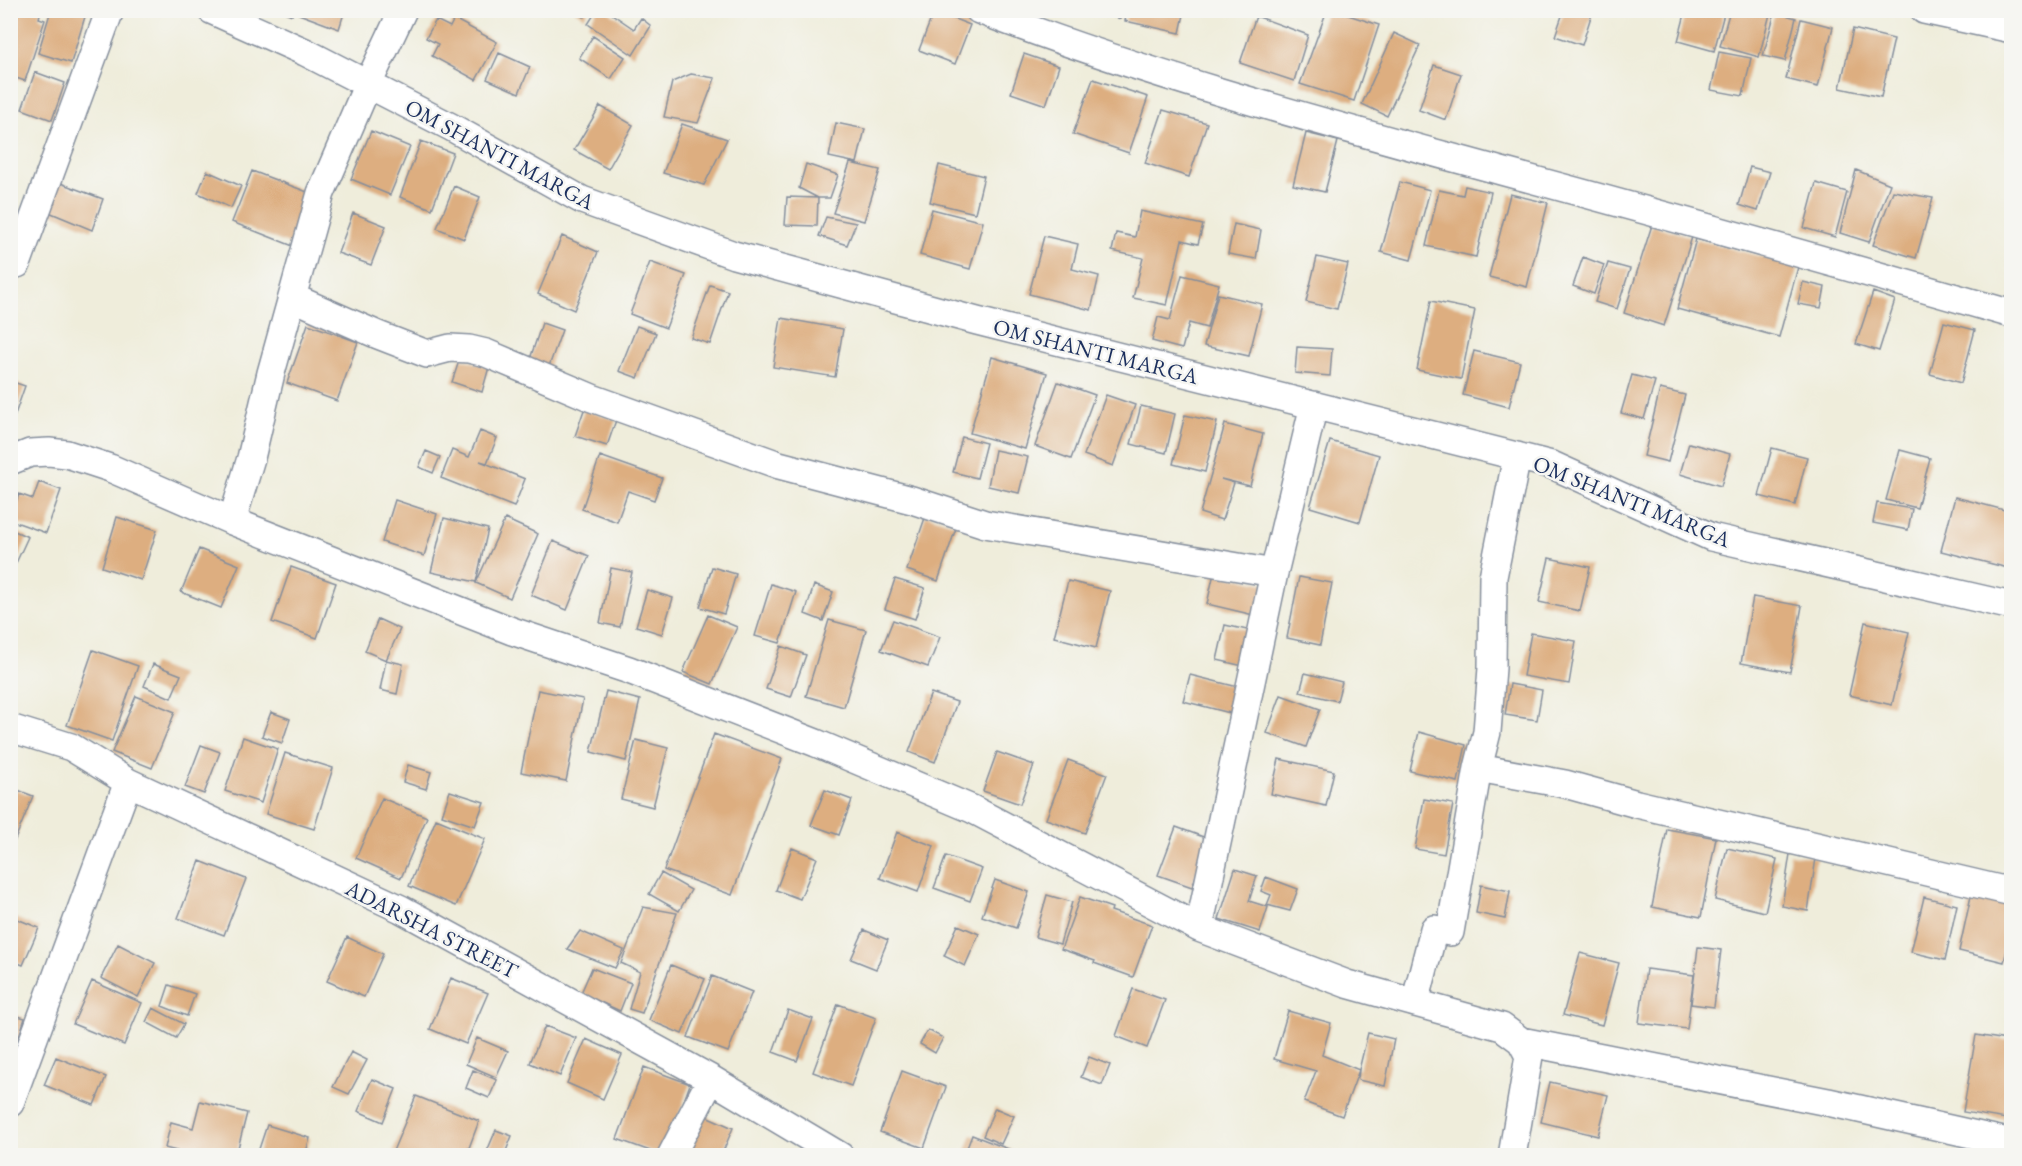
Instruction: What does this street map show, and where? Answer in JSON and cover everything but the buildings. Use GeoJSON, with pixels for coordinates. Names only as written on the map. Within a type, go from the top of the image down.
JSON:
{"type":"FeatureCollection","features":[{"type":"Feature","properties":{"kind":"street"},"geometry":{"type":"LineString","coordinates":[[17,264],[110,10]]}},
{"type":"Feature","properties":{"kind":"street","name":"OM SHANTI MARGA"},"geometry":{"type":"LineString","coordinates":[[211,10],[305,52],[368,84],[582,200],[734,255],[977,321],[1552,465],[1711,537],[2012,606]]}},
{"type":"Feature","properties":{"kind":"street"},"geometry":{"type":"LineString","coordinates":[[232,521],[251,458],[321,193],[403,10]]}},
{"type":"Feature","properties":{"kind":"street"},"geometry":{"type":"LineString","coordinates":[[979,10],[1060,42],[1292,114],[1751,239],[2012,314]]}},
{"type":"Feature","properties":{"kind":"street"},"geometry":{"type":"LineString","coordinates":[[1924,10],[2012,29]]}},
{"type":"Feature","properties":{"kind":"street"},"geometry":{"type":"LineString","coordinates":[[294,297],[378,335],[427,354],[450,348],[486,353],[592,398],[779,465],[912,500],[986,524],[1274,573]]}},
{"type":"Feature","properties":{"kind":"street"},"geometry":{"type":"LineString","coordinates":[[1199,928],[1274,573],[1314,405]]}},
{"type":"Feature","properties":{"kind":"street"},"geometry":{"type":"LineString","coordinates":[[10,461],[30,453],[49,452],[66,454],[110,468],[232,521],[512,631],[629,670],[837,751],[972,809],[1199,928],[1347,984],[1502,1028],[1521,1041],[1828,1102],[2012,1143]]}},
{"type":"Feature","properties":{"kind":"street"},"geometry":{"type":"LineString","coordinates":[[1415,1003],[1434,929],[1450,932],[1478,768],[1487,732],[1492,668],[1493,577],[1517,456]]}},
{"type":"Feature","properties":{"kind":"street","name":"ADARSHA STREET"},"geometry":{"type":"LineString","coordinates":[[10,728],[71,747],[128,782],[401,909],[711,1079],[840,1155]]}},
{"type":"Feature","properties":{"kind":"street"},"geometry":{"type":"LineString","coordinates":[[1478,768],[1565,784],[1637,804],[2012,892]]}},
{"type":"Feature","properties":{"kind":"street"},"geometry":{"type":"LineString","coordinates":[[10,1103],[17,1070],[128,782]]}},
{"type":"Feature","properties":{"kind":"street"},"geometry":{"type":"LineString","coordinates":[[1512,1155],[1529,1056],[1521,1041]]}},
{"type":"Feature","properties":{"kind":"street"},"geometry":{"type":"LineString","coordinates":[[671,1155],[711,1079]]}}]}
